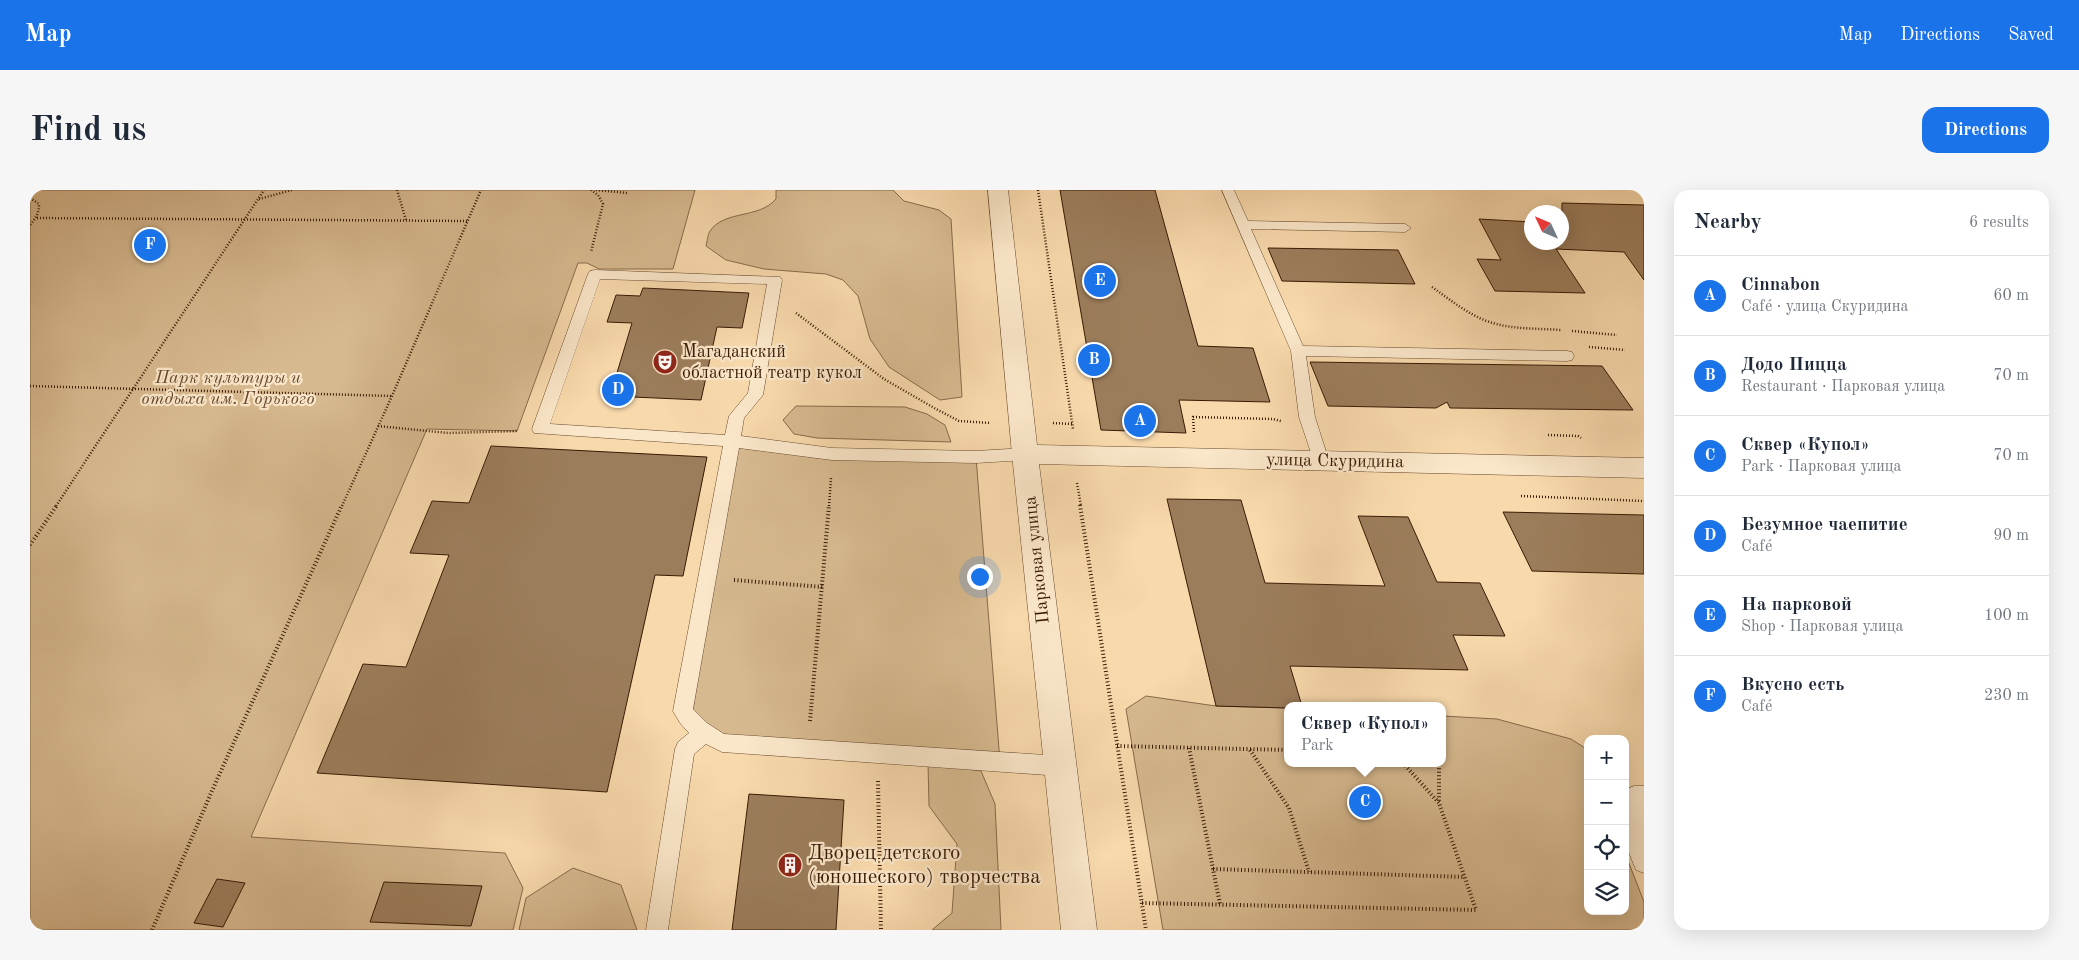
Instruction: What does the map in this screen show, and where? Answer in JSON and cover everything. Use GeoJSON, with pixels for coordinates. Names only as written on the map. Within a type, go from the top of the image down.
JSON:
{"type":"FeatureCollection","features":[{"type":"Feature","properties":{"kind":"street","name":"Парковая улица"},"geometry":{"type":"LineString","coordinates":[[998,190],[1025,454],[1079,930]]}},
{"type":"Feature","properties":{"kind":"street","name":"улица Скуридина"},"geometry":{"type":"LineString","coordinates":[[1025,454],[1644,468]]}},
{"type":"Feature","properties":{"kind":"lane"},"geometry":{"type":"LineString","coordinates":[[1228,190],[1298,351],[1307,417],[1321,461]]}},
{"type":"Feature","properties":{"kind":"lane"},"geometry":{"type":"LineString","coordinates":[[1242,225],[1405,228]]}},
{"type":"Feature","properties":{"kind":"lane"},"geometry":{"type":"LineString","coordinates":[[1025,454],[976,457],[832,454],[732,441],[540,429],[596,274],[775,280],[755,395],[737,416],[732,441],[683,711],[691,723],[722,743],[1061,766]]}},
{"type":"Feature","properties":{"kind":"lane"},"geometry":{"type":"LineString","coordinates":[[1298,351],[1567,356]]}},
{"type":"Feature","properties":{"kind":"lane"},"geometry":{"type":"LineString","coordinates":[[657,930],[685,749],[704,733]]}},
{"type":"Feature","properties":{"kind":"lane"},"geometry":{"type":"LineString","coordinates":[[1644,796],[1634,796],[1634,838],[1644,862]]}},
{"type":"Feature","properties":{"kind":"path"},"geometry":{"type":"LineString","coordinates":[[30,545],[264,190]]}},
{"type":"Feature","properties":{"kind":"path"},"geometry":{"type":"LineString","coordinates":[[258,199],[292,190]]}},
{"type":"Feature","properties":{"kind":"path"},"geometry":{"type":"LineString","coordinates":[[397,190],[406,220]]}},
{"type":"Feature","properties":{"kind":"path"},"geometry":{"type":"LineString","coordinates":[[152,930],[215,784],[392,396],[481,190]]}},
{"type":"Feature","properties":{"kind":"path"},"geometry":{"type":"LineString","coordinates":[[591,190],[598,195],[603,204],[588,263],[596,274]]}},
{"type":"Feature","properties":{"kind":"path"},"geometry":{"type":"LineString","coordinates":[[596,190],[627,193]]}},
{"type":"Feature","properties":{"kind":"path"},"geometry":{"type":"LineString","coordinates":[[1038,190],[1072,424],[1076,478],[1146,930]]}},
{"type":"Feature","properties":{"kind":"path"},"geometry":{"type":"LineString","coordinates":[[30,198],[39,204],[40,210],[37,218],[30,226]]}},
{"type":"Feature","properties":{"kind":"path"},"geometry":{"type":"LineString","coordinates":[[37,218],[468,220]]}},
{"type":"Feature","properties":{"kind":"path"},"geometry":{"type":"LineString","coordinates":[[1432,287],[1454,304],[1485,320],[1508,326],[1617,335]]}},
{"type":"Feature","properties":{"kind":"path"},"geometry":{"type":"LineString","coordinates":[[772,295],[884,379],[959,420],[968,422],[1072,424]]}},
{"type":"Feature","properties":{"kind":"path"},"geometry":{"type":"LineString","coordinates":[[1567,356],[1573,346],[1625,350]]}},
{"type":"Feature","properties":{"kind":"path"},"geometry":{"type":"LineString","coordinates":[[30,386],[392,396]]}},
{"type":"Feature","properties":{"kind":"path"},"geometry":{"type":"LineString","coordinates":[[378,426],[494,433],[540,429]]}},
{"type":"Feature","properties":{"kind":"path"},"geometry":{"type":"LineString","coordinates":[[808,749],[823,587],[832,454]]}},
{"type":"Feature","properties":{"kind":"path"},"geometry":{"type":"LineString","coordinates":[[707,578],[823,587]]}},
{"type":"Feature","properties":{"kind":"path"},"geometry":{"type":"LineString","coordinates":[[1117,746],[1284,750]]}},
{"type":"Feature","properties":{"kind":"path"},"geometry":{"type":"LineString","coordinates":[[1189,748],[1220,904]]}},
{"type":"Feature","properties":{"kind":"path"},"geometry":{"type":"LineString","coordinates":[[1250,750],[1289,808],[1309,872]]}},
{"type":"Feature","properties":{"kind":"path"},"geometry":{"type":"LineString","coordinates":[[878,753],[881,930]]}},
{"type":"Feature","properties":{"kind":"path"},"geometry":{"type":"LineString","coordinates":[[1407,767],[1439,803]]}},
{"type":"Feature","properties":{"kind":"path"},"geometry":{"type":"LineString","coordinates":[[1142,903],[1476,910],[1439,803],[1439,767]]}},
{"type":"Feature","properties":{"kind":"path"},"geometry":{"type":"LineString","coordinates":[[1213,869],[1465,877]]}},
{"type":"Feature","properties":{"kind":"green space","name":"Парк культуры и отдыха им. Горького"},"geometry":{"type":"Polygon","coordinates":[[[30,190],[695,190],[673,269],[599,269],[587,263],[578,263],[517,431],[427,429],[251,837],[505,853],[523,888],[513,930],[30,930],[30,190]]]}},
{"type":"Feature","properties":{"kind":"green space"},"geometry":{"type":"Polygon","coordinates":[[[776,190],[893,190],[904,201],[939,210],[951,219],[962,397],[940,400],[889,367],[870,339],[858,296],[843,280],[826,274],[764,269],[726,260],[706,246],[709,232],[716,224],[769,205],[776,199],[776,190]]]}},
{"type":"Feature","properties":{"kind":"green space"},"geometry":{"type":"Polygon","coordinates":[[[796,406],[905,407],[927,414],[945,425],[951,442],[817,438],[794,434],[783,420],[796,406]]]}},
{"type":"Feature","properties":{"kind":"green space"},"geometry":{"type":"Polygon","coordinates":[[[732,441],[832,454],[976,457],[1000,762],[722,743],[691,723],[732,441]]]}},
{"type":"Feature","properties":{"kind":"green space"},"geometry":{"type":"Polygon","coordinates":[[[1146,696],[1216,706],[1284,708],[1284,767],[1446,767],[1446,716],[1497,719],[1571,739],[1584,747],[1584,915],[1629,915],[1629,863],[1644,902],[1644,930],[1163,930],[1126,709],[1146,696]]]}},
{"type":"Feature","properties":{"kind":"green space"},"geometry":{"type":"Polygon","coordinates":[[[928,763],[981,771],[995,804],[1001,930],[932,930],[952,913],[957,844],[929,806],[928,763]]]}},
{"type":"Feature","properties":{"kind":"green space"},"geometry":{"type":"Polygon","coordinates":[[[573,868],[621,885],[637,930],[519,930],[526,898],[573,868]]]}},
{"type":"Feature","properties":{"kind":"building"},"geometry":{"type":"Polygon","coordinates":[[[1060,190],[1155,190],[1198,346],[1253,348],[1270,402],[1179,400],[1186,433],[1101,430],[1060,190]]]}},
{"type":"Feature","properties":{"kind":"building"},"geometry":{"type":"Polygon","coordinates":[[[1562,203],[1644,205],[1644,280],[1624,252],[1569,250],[1569,205],[1562,205],[1562,203]]]}},
{"type":"Feature","properties":{"kind":"building"},"geometry":{"type":"Polygon","coordinates":[[[1479,219],[1524,222],[1524,250],[1557,250],[1585,293],[1495,291],[1477,259],[1501,260],[1479,219]]]}},
{"type":"Feature","properties":{"kind":"building"},"geometry":{"type":"Polygon","coordinates":[[[1268,248],[1398,250],[1415,284],[1282,281],[1268,248]]]}},
{"type":"Feature","properties":{"kind":"building","name":"Магаданский областной театр кукол"},"geometry":{"type":"Polygon","coordinates":[[[643,288],[749,293],[742,328],[717,327],[701,400],[610,396],[632,323],[607,322],[616,295],[640,296],[643,288]]]}},
{"type":"Feature","properties":{"kind":"building"},"geometry":{"type":"Polygon","coordinates":[[[1310,362],[1602,366],[1633,410],[1450,408],[1447,402],[1436,408],[1328,406],[1310,362]]]}},
{"type":"Feature","properties":{"kind":"building"},"geometry":{"type":"Polygon","coordinates":[[[491,446],[707,457],[683,576],[655,575],[607,792],[317,773],[363,664],[406,667],[449,555],[410,553],[432,501],[469,503],[491,446]]]}},
{"type":"Feature","properties":{"kind":"building"},"geometry":{"type":"Polygon","coordinates":[[[1167,499],[1241,500],[1265,583],[1385,586],[1358,516],[1408,517],[1437,582],[1480,583],[1505,636],[1453,635],[1468,670],[1290,666],[1301,702],[1284,702],[1284,708],[1216,706],[1167,499]]]}},
{"type":"Feature","properties":{"kind":"building"},"geometry":{"type":"Polygon","coordinates":[[[1503,512],[1644,515],[1644,574],[1532,571],[1503,512]]]}},
{"type":"Feature","properties":{"kind":"building","name":"Дворец детского (юношеского) творчества"},"geometry":{"type":"Polygon","coordinates":[[[749,794],[844,800],[836,930],[732,930],[749,794]]]}},
{"type":"Feature","properties":{"kind":"building"},"geometry":{"type":"Polygon","coordinates":[[[217,879],[245,883],[223,927],[194,923],[217,879]]]}},
{"type":"Feature","properties":{"kind":"building"},"geometry":{"type":"Polygon","coordinates":[[[384,882],[482,886],[471,926],[370,922],[384,882]]]}},
{"type":"Feature","properties":{"kind":"place","name":"Вкусно есть"},"geometry":{"type":"Point","coordinates":[150,245]}},
{"type":"Feature","properties":{"kind":"place","name":"На парковой"},"geometry":{"type":"Point","coordinates":[1100,281]}},
{"type":"Feature","properties":{"kind":"place","name":"Додо Пицца"},"geometry":{"type":"Point","coordinates":[1094,360]}},
{"type":"Feature","properties":{"kind":"place","name":"Магаданский областной театр кукол"},"geometry":{"type":"Point","coordinates":[665,362]}},
{"type":"Feature","properties":{"kind":"place","name":"Безумное чаепитие"},"geometry":{"type":"Point","coordinates":[618,390]}},
{"type":"Feature","properties":{"kind":"place","name":"Cinnabon"},"geometry":{"type":"Point","coordinates":[1140,421]}},
{"type":"Feature","properties":{"kind":"place","name":"Сквер «Купол»"},"geometry":{"type":"Point","coordinates":[1365,802]}},
{"type":"Feature","properties":{"kind":"place","name":"Дворец детского (юношеского) творчества"},"geometry":{"type":"Point","coordinates":[790,865]}}]}
